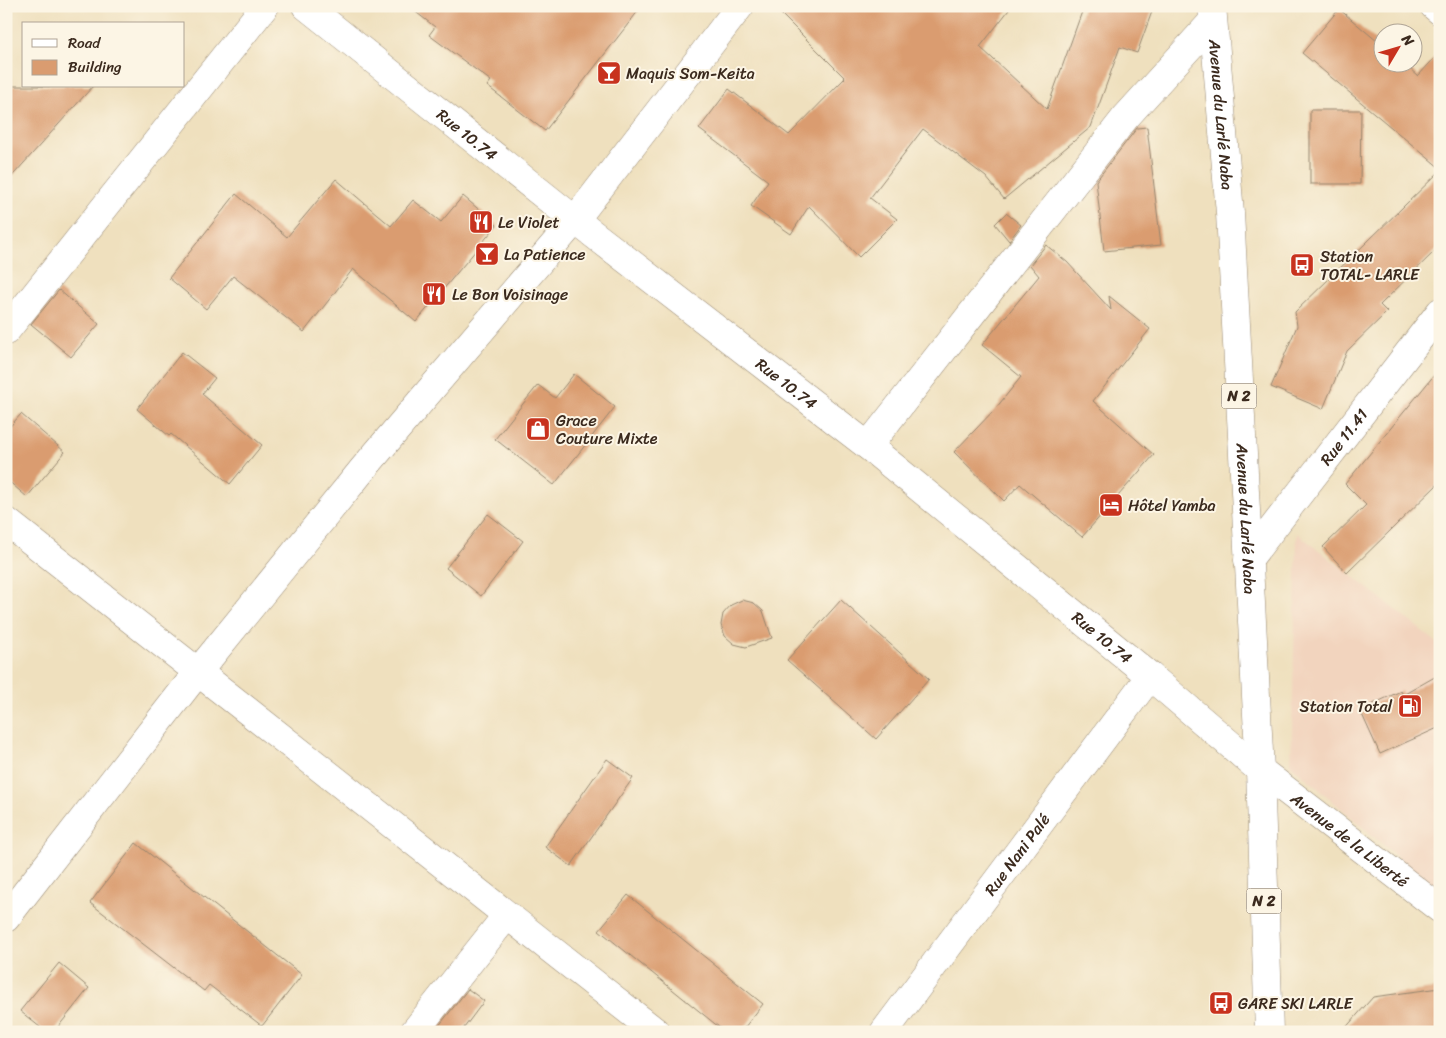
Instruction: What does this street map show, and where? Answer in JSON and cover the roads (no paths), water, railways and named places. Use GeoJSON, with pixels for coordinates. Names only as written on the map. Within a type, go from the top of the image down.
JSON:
{"type":"FeatureCollection","features":[{"type":"Feature","properties":{"kind":"street"},"geometry":{"type":"LineString","coordinates":[[6,331],[264,6]]}},
{"type":"Feature","properties":{"kind":"street","name":"Rue 10.74"},"geometry":{"type":"LineString","coordinates":[[306,6],[575,220],[868,446],[1150,676],[1260,770]]}},
{"type":"Feature","properties":{"kind":"street"},"geometry":{"type":"LineString","coordinates":[[6,918],[197,673],[363,469],[575,220],[740,6]]}},
{"type":"Feature","properties":{"kind":"street"},"geometry":{"type":"LineString","coordinates":[[1434,6],[1440,11]]}},
{"type":"Feature","properties":{"kind":"street"},"geometry":{"type":"LineString","coordinates":[[868,446],[1125,118],[1212,14]]}},
{"type":"Feature","properties":{"kind":"street","name":"Avenue du Larlé Naba"},"geometry":{"type":"LineString","coordinates":[[1212,14],[1230,213],[1260,770],[1269,1032]]}},
{"type":"Feature","properties":{"kind":"street","name":"Rue 11.41"},"geometry":{"type":"LineString","coordinates":[[1248,560],[1440,312]]}},
{"type":"Feature","properties":{"kind":"street"},"geometry":{"type":"LineString","coordinates":[[6,521],[656,1032]]}},
{"type":"Feature","properties":{"kind":"street","name":"Rue Nani Palé"},"geometry":{"type":"LineString","coordinates":[[884,1032],[1150,676]]}},
{"type":"Feature","properties":{"kind":"street","name":"Avenue de la Liberté"},"geometry":{"type":"LineString","coordinates":[[1260,770],[1440,909]]}},
{"type":"Feature","properties":{"kind":"street"},"geometry":{"type":"LineString","coordinates":[[414,1032],[507,915]]}},
{"type":"Feature","properties":{"kind":"place","name":"Maquis Som-Keita"},"geometry":{"type":"Point","coordinates":[609,73]}},
{"type":"Feature","properties":{"kind":"place","name":"Le Violet"},"geometry":{"type":"Point","coordinates":[481,222]}},
{"type":"Feature","properties":{"kind":"place","name":"La Patience"},"geometry":{"type":"Point","coordinates":[487,254]}},
{"type":"Feature","properties":{"kind":"place","name":"Station TOTAL- LARLE"},"geometry":{"type":"Point","coordinates":[1302,265]}},
{"type":"Feature","properties":{"kind":"place","name":"Le Bon Voisinage"},"geometry":{"type":"Point","coordinates":[434,294]}},
{"type":"Feature","properties":{"kind":"place","name":"Grace Couture Mixte"},"geometry":{"type":"Point","coordinates":[538,429]}},
{"type":"Feature","properties":{"kind":"place","name":"Hôtel Yamba"},"geometry":{"type":"Point","coordinates":[1111,505]}},
{"type":"Feature","properties":{"kind":"place","name":"Station Total"},"geometry":{"type":"Point","coordinates":[1410,706]}},
{"type":"Feature","properties":{"kind":"place","name":"GARE SKI LARLE"},"geometry":{"type":"Point","coordinates":[1221,1003]}}]}
